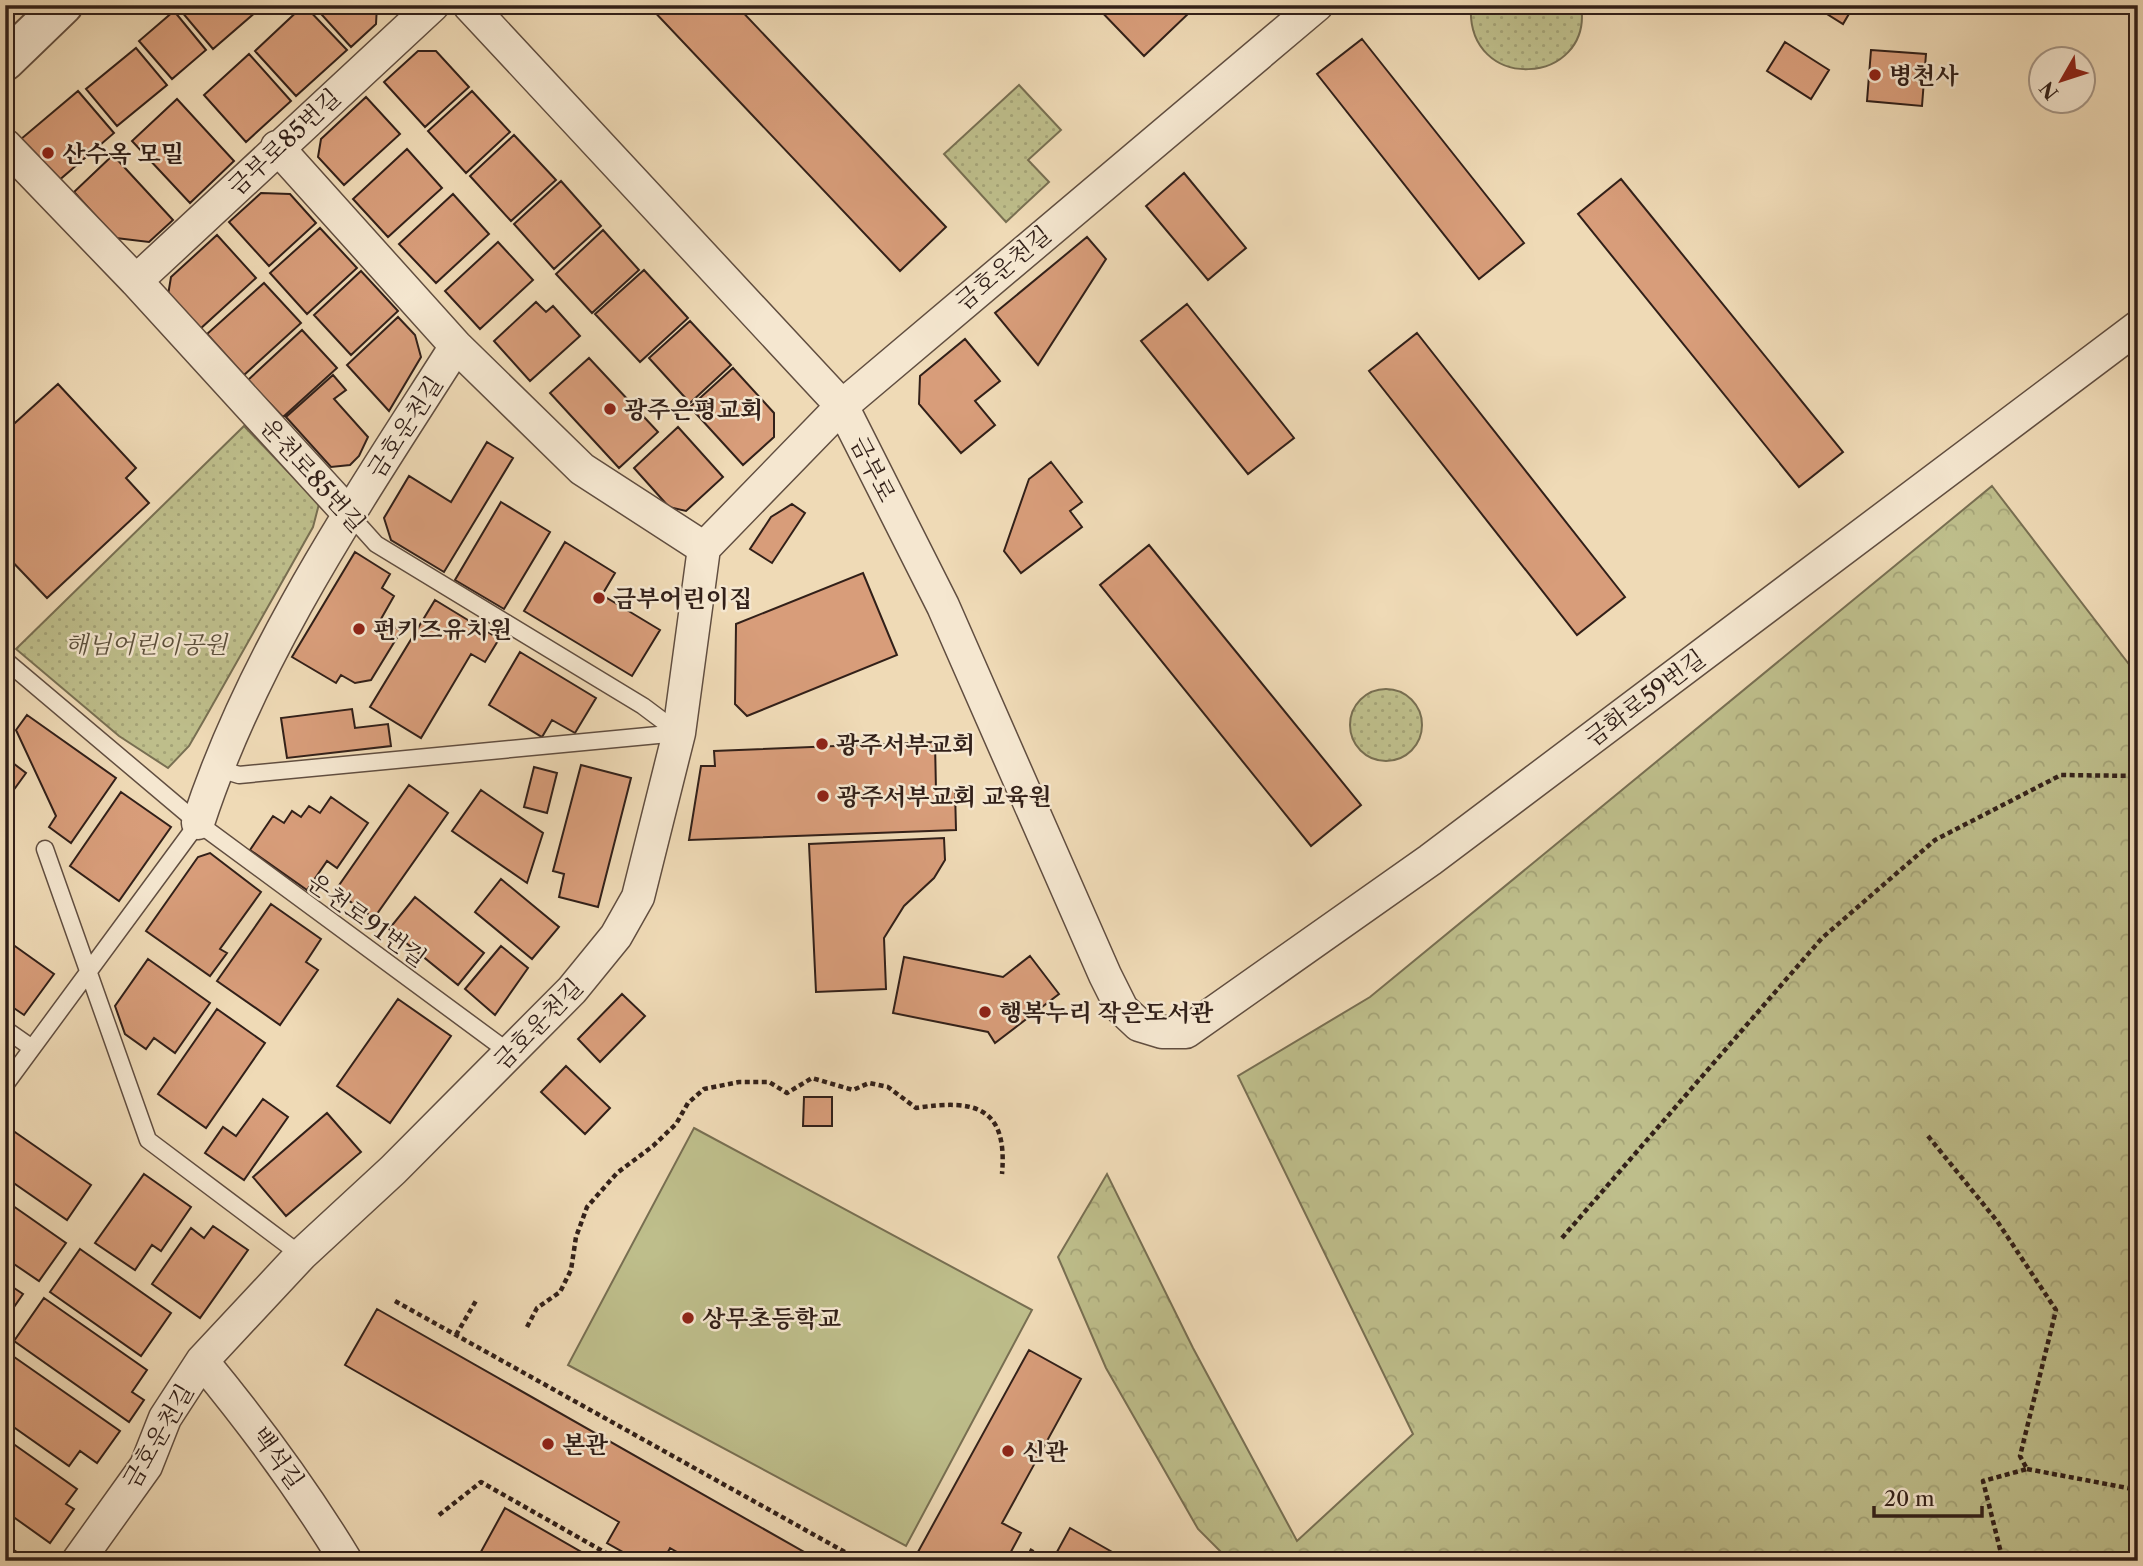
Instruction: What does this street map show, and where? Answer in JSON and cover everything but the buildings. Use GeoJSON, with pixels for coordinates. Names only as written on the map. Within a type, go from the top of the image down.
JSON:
{"type":"FeatureCollection","features":[{"type":"Feature","properties":{"kind":"street"},"geometry":{"type":"LineString","coordinates":[[5,61],[63,5]]}},
{"type":"Feature","properties":{"kind":"street","name":"금부로85번길"},"geometry":{"type":"LineString","coordinates":[[136,281],[277,147],[433,5]]}},
{"type":"Feature","properties":{"kind":"street","name":"금부로"},"geometry":{"type":"LineString","coordinates":[[469,5],[842,406],[943,606],[1105,975],[1122,1009],[1139,1025]]}},
{"type":"Feature","properties":{"kind":"street","name":"금호운천길"},"geometry":{"type":"LineString","coordinates":[[78,1561],[146,1466],[165,1418],[202,1361],[301,1255],[393,1170],[510,1053],[591,969],[616,936],[638,897],[679,733],[704,548],[842,406],[1317,5]]}},
{"type":"Feature","properties":{"kind":"street","name":"운천로85번길"},"geometry":{"type":"LineString","coordinates":[[5,145],[136,281],[349,514]]}},
{"type":"Feature","properties":{"kind":"street","name":"금호운천길"},"geometry":{"type":"LineString","coordinates":[[277,147],[456,346],[582,469],[704,548]]}},
{"type":"Feature","properties":{"kind":"street","name":"금화로59번길"},"geometry":{"type":"LineString","coordinates":[[1139,1025],[1162,1032],[1186,1032],[1222,1009],[1430,859],[2138,327]]}},
{"type":"Feature","properties":{"kind":"street","name":"금호운천길"},"geometry":{"type":"LineString","coordinates":[[198,823],[216,768],[242,708],[349,514],[456,346]]}},
{"type":"Feature","properties":{"kind":"street","name":"백석길"},"geometry":{"type":"LineString","coordinates":[[202,1361],[264,1436],[301,1488],[346,1561]]}},
{"type":"Feature","properties":{"kind":"lane","name":"운천로85번길"},"geometry":{"type":"LineString","coordinates":[[349,514],[376,544],[643,706],[679,733]]}},
{"type":"Feature","properties":{"kind":"lane","name":"운천로91번길"},"geometry":{"type":"LineString","coordinates":[[5,660],[198,823],[510,1053]]}},
{"type":"Feature","properties":{"kind":"lane"},"geometry":{"type":"LineString","coordinates":[[216,768],[239,775],[679,733]]}},
{"type":"Feature","properties":{"kind":"lane"},"geometry":{"type":"LineString","coordinates":[[5,1085],[198,823]]}},
{"type":"Feature","properties":{"kind":"lane"},"geometry":{"type":"LineString","coordinates":[[45,849],[148,1140],[301,1255]]}},
{"type":"Feature","properties":{"kind":"lane"},"geometry":{"type":"LineString","coordinates":[[5,1029],[32,1048]]}},
{"type":"Feature","properties":{"kind":"path"},"geometry":{"type":"LineString","coordinates":[[1562,1238],[1822,938],[1936,840],[2061,775],[2138,776]]}},
{"type":"Feature","properties":{"kind":"path"},"geometry":{"type":"LineString","coordinates":[[527,1327],[537,1308],[560,1292],[571,1270],[576,1237],[587,1207],[617,1173],[653,1146],[676,1124],[688,1103],[704,1089],[739,1082],[769,1082],[787,1093],[812,1078],[853,1090],[869,1083],[888,1087],[916,1108],[958,1104],[981,1108],[992,1116],[1000,1133],[1004,1152],[1002,1174]]}},
{"type":"Feature","properties":{"kind":"path"},"geometry":{"type":"LineString","coordinates":[[1928,1136],[1997,1221],[2056,1310],[2020,1456],[2027,1469]]}},
{"type":"Feature","properties":{"kind":"path"},"geometry":{"type":"LineString","coordinates":[[456,1335],[477,1299]]}},
{"type":"Feature","properties":{"kind":"path"},"geometry":{"type":"LineString","coordinates":[[396,1301],[861,1561]]}},
{"type":"Feature","properties":{"kind":"path"},"geometry":{"type":"LineString","coordinates":[[2003,1561],[1983,1481],[2027,1469],[2138,1490]]}},
{"type":"Feature","properties":{"kind":"path"},"geometry":{"type":"LineString","coordinates":[[439,1515],[481,1482],[620,1561]]}},
{"type":"Feature","properties":{"kind":"path"},"geometry":{"type":"LineString","coordinates":[[1026,1561],[1033,1548]]}},
{"type":"Feature","properties":{"kind":"path"},"geometry":{"type":"LineString","coordinates":[[1191,1553],[1199,1561]]}},
{"type":"Feature","properties":{"kind":"green space"},"geometry":{"type":"Polygon","coordinates":[[[1471,5],[1581,5],[1580,32],[1568,52],[1550,64],[1529,69],[1507,66],[1487,54],[1475,34],[1471,5]]]}},
{"type":"Feature","properties":{"kind":"green space"},"geometry":{"type":"Polygon","coordinates":[[[1019,85],[1061,130],[1028,160],[1049,182],[1006,222],[944,154],[1019,85]]]}},
{"type":"Feature","properties":{"kind":"green space","name":"해님어린이공원"},"geometry":{"type":"Polygon","coordinates":[[[244,426],[319,504],[313,527],[204,720],[189,746],[168,768],[119,736],[16,649],[244,426]]]}},
{"type":"Feature","properties":{"kind":"green space"},"geometry":{"type":"Polygon","coordinates":[[[1992,486],[2138,676],[2138,1561],[1230,1561],[1198,1529],[1106,1368],[1058,1257],[1107,1174],[1193,1348],[1297,1541],[1413,1434],[1238,1076],[1370,997],[1992,486]]]}},
{"type":"Feature","properties":{"kind":"green space"},"geometry":{"type":"Polygon","coordinates":[[[1386,689],[1406,695],[1416,705],[1422,725],[1416,745],[1406,755],[1386,761],[1366,755],[1356,745],[1350,725],[1356,705],[1366,695],[1386,689]]]}},
{"type":"Feature","properties":{"kind":"green space"},"geometry":{"type":"Polygon","coordinates":[[[694,1128],[1032,1310],[906,1546],[568,1365],[694,1128]]]}},
{"type":"Feature","properties":{"kind":"place","name":"병천사"},"geometry":{"type":"Point","coordinates":[1875,75]}},
{"type":"Feature","properties":{"kind":"place","name":"산수옥 모밀"},"geometry":{"type":"Point","coordinates":[48,153]}},
{"type":"Feature","properties":{"kind":"place","name":"광주은평교회"},"geometry":{"type":"Point","coordinates":[610,409]}},
{"type":"Feature","properties":{"kind":"place","name":"금부어린이집"},"geometry":{"type":"Point","coordinates":[599,598]}},
{"type":"Feature","properties":{"kind":"place","name":"펀키즈유치원"},"geometry":{"type":"Point","coordinates":[359,629]}},
{"type":"Feature","properties":{"kind":"place","name":"광주서부교회"},"geometry":{"type":"Point","coordinates":[822,744]}},
{"type":"Feature","properties":{"kind":"place","name":"광주서부교회 교육원"},"geometry":{"type":"Point","coordinates":[823,796]}},
{"type":"Feature","properties":{"kind":"place","name":"행복누리 작은도서관"},"geometry":{"type":"Point","coordinates":[985,1012]}},
{"type":"Feature","properties":{"kind":"place","name":"상무초등학교"},"geometry":{"type":"Point","coordinates":[688,1318]}},
{"type":"Feature","properties":{"kind":"place","name":"본관"},"geometry":{"type":"Point","coordinates":[548,1444]}},
{"type":"Feature","properties":{"kind":"place","name":"신관"},"geometry":{"type":"Point","coordinates":[1008,1451]}}]}
